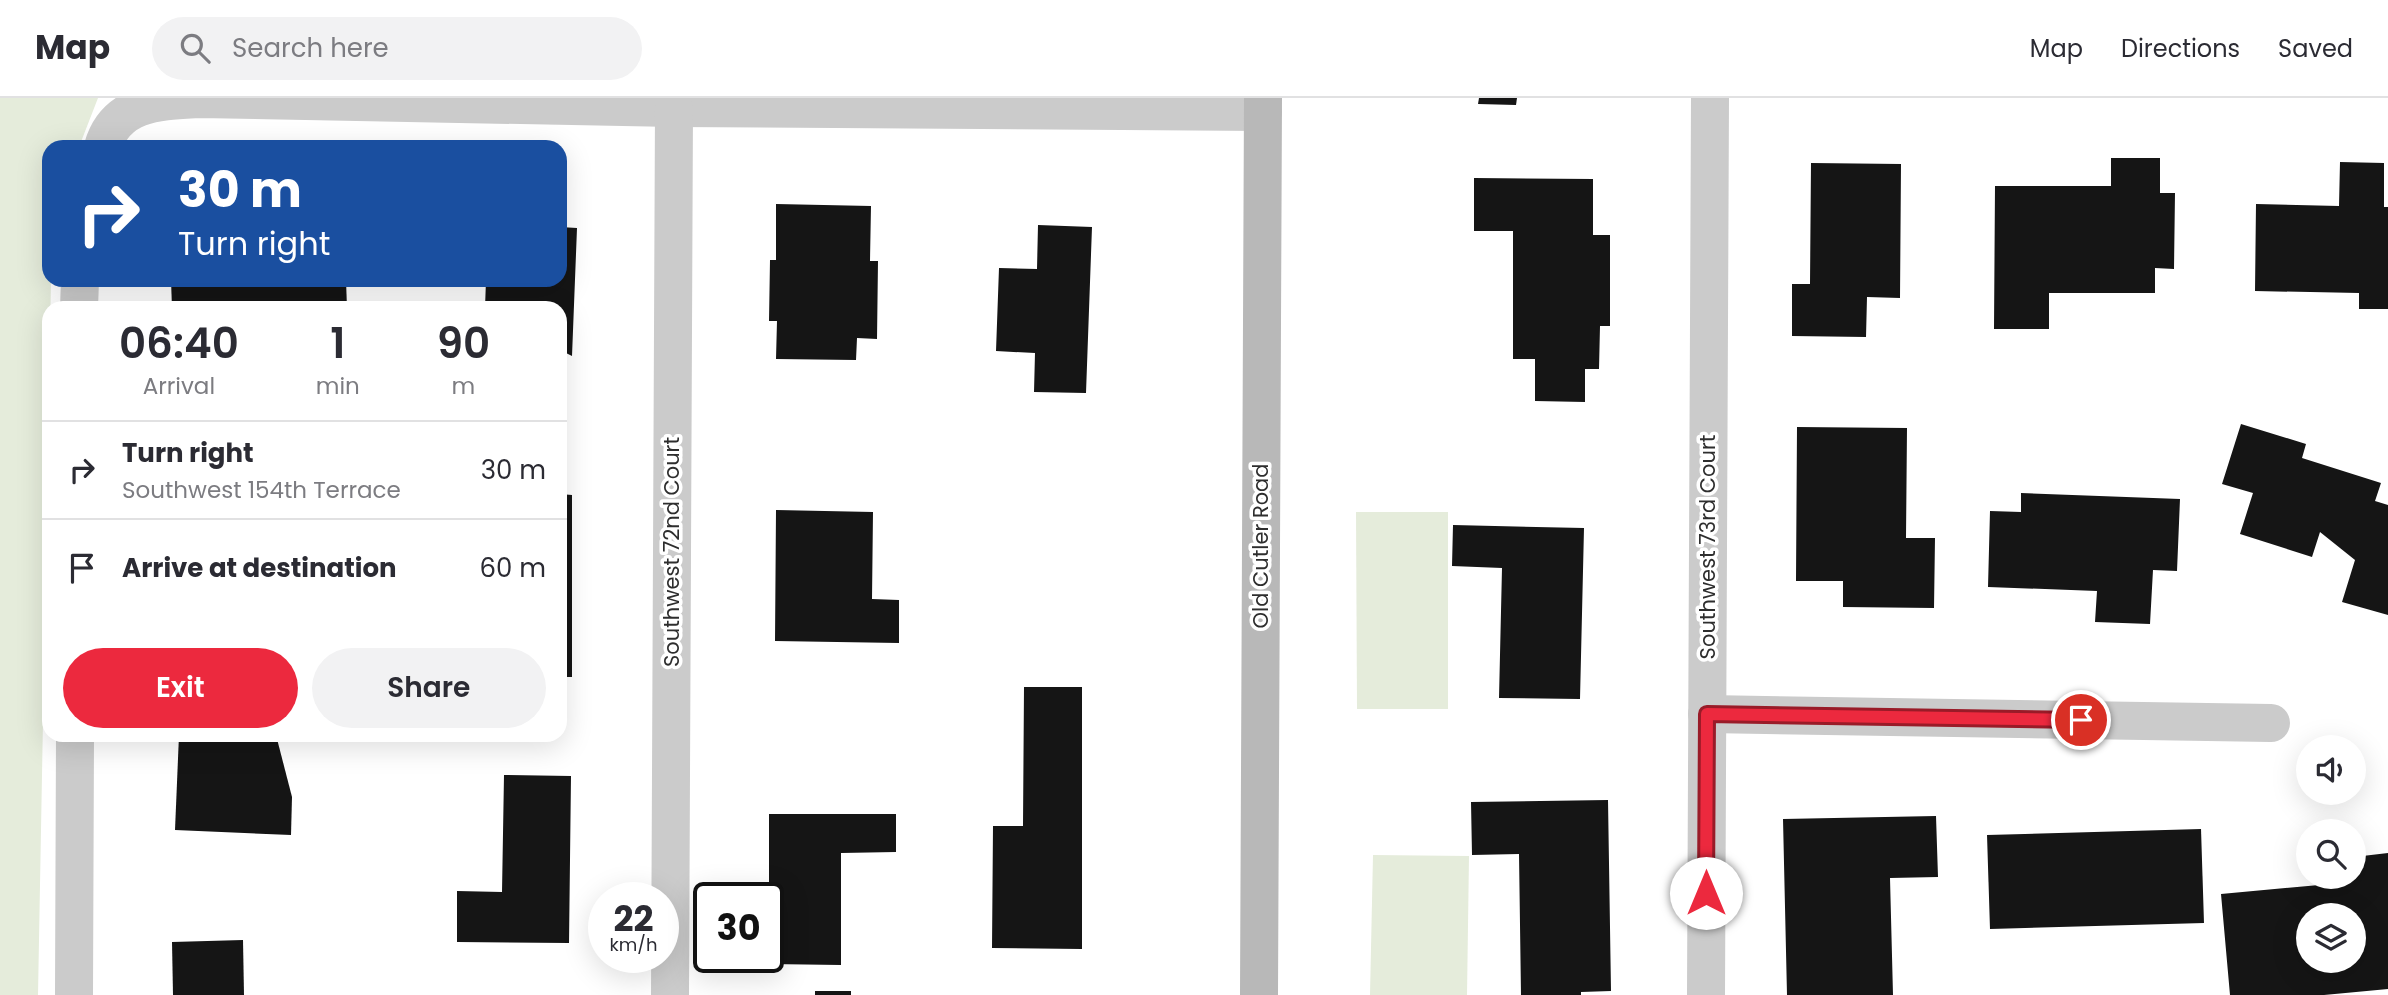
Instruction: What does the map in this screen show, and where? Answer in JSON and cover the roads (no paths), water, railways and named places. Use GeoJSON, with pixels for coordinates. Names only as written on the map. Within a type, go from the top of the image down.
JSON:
{"type":"FeatureCollection","features":[{"type":"Feature","properties":{"kind":"main road","name":"Old Cutler Road"},"geometry":{"type":"LineString","coordinates":[[1259,995],[1263,105]]}},
{"type":"Feature","properties":{"kind":"street","name":"Southwest 73rd Court"},"geometry":{"type":"LineString","coordinates":[[1706,995],[1710,98]]}},
{"type":"Feature","properties":{"kind":"street"},"geometry":{"type":"LineString","coordinates":[[105,140],[124,115],[142,105],[201,99],[674,108],[1263,105]]}},
{"type":"Feature","properties":{"kind":"street","name":"Southwest 72nd Court"},"geometry":{"type":"LineString","coordinates":[[670,995],[674,108]]}},
{"type":"Feature","properties":{"kind":"street"},"geometry":{"type":"LineString","coordinates":[[1707,714],[2271,723]]}},
{"type":"Feature","properties":{"kind":"street"},"geometry":{"type":"LineString","coordinates":[[74,995],[75,742]]}}]}
